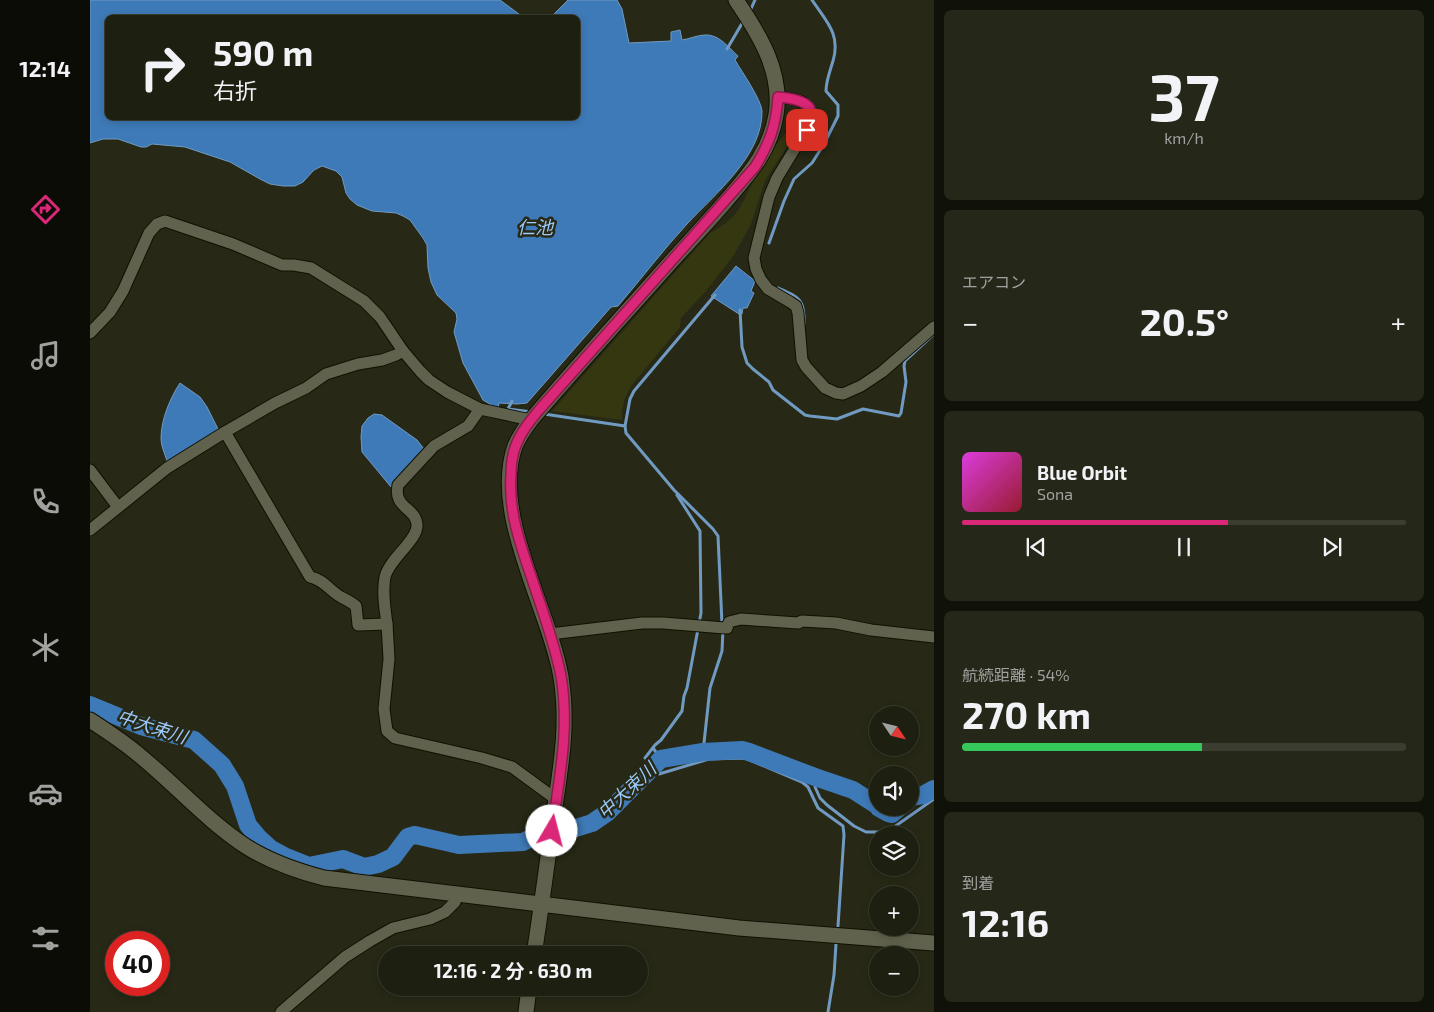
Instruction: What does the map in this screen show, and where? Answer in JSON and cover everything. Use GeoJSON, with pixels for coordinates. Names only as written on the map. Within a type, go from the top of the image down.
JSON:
{"type":"FeatureCollection","features":[{"type":"Feature","properties":{"kind":"street"},"geometry":{"type":"LineString","coordinates":[[535,946],[557,800],[564,743],[565,711],[560,676],[550,634],[517,536],[512,510],[510,486],[515,446],[535,416],[755,167],[764,152],[772,135],[778,97],[772,64],[764,44],[739,3]]}},
{"type":"Feature","properties":{"kind":"street"},"geometry":{"type":"LineString","coordinates":[[778,97],[802,101],[808,106],[811,113],[811,122],[777,178],[754,258],[756,269],[768,289],[796,306],[802,360],[806,367],[825,388],[843,394],[852,391],[882,372],[934,327]]}},
{"type":"Feature","properties":{"kind":"street"},"geometry":{"type":"LineString","coordinates":[[90,333],[110,312],[123,292],[149,233],[157,224],[165,221],[234,244],[282,265],[311,268],[364,301],[380,317],[403,351],[429,380],[446,392],[480,409],[535,416]]}},
{"type":"Feature","properties":{"kind":"street"},"geometry":{"type":"LineString","coordinates":[[90,530],[167,468],[275,403],[306,388],[326,374],[358,364],[382,360],[403,351]]}},
{"type":"Feature","properties":{"kind":"street"},"geometry":{"type":"LineString","coordinates":[[480,409],[468,426],[434,446],[398,486],[396,494],[413,514],[418,524],[416,532],[391,564],[385,577],[384,595],[389,659],[384,709],[387,731],[395,738],[482,758],[512,767],[557,800]]}},
{"type":"Feature","properties":{"kind":"street"},"geometry":{"type":"LineString","coordinates":[[225,432],[310,577],[316,578],[356,606],[358,626],[387,624]]}},
{"type":"Feature","properties":{"kind":"street"},"geometry":{"type":"LineString","coordinates":[[90,470],[118,507]]}},
{"type":"Feature","properties":{"kind":"street"},"geometry":{"type":"LineString","coordinates":[[550,634],[642,623],[727,628],[729,622],[740,619],[798,623],[802,621],[836,623],[871,630],[934,636]]}},
{"type":"Feature","properties":{"kind":"street"},"geometry":{"type":"LineString","coordinates":[[90,720],[140,756],[230,835],[267,858],[287,867],[324,878],[739,928],[934,943]]}},
{"type":"Feature","properties":{"kind":"street"},"geometry":{"type":"LineString","coordinates":[[281,1012],[345,957],[370,940],[393,928],[430,919],[446,912],[455,902],[457,895]]}},
{"type":"Feature","properties":{"kind":"street"},"geometry":{"type":"LineString","coordinates":[[526,1012],[528,996]]}},
{"type":"Feature","properties":{"kind":"green space"},"geometry":{"type":"Polygon","coordinates":[[[797,109],[802,116],[802,122],[765,181],[751,224],[734,255],[706,291],[681,318],[680,327],[632,385],[625,398],[622,420],[552,411],[710,233],[728,222],[738,210],[764,163],[797,118],[794,110],[797,109]]]}},
{"type":"Feature","properties":{"kind":"water","name":"仁池"},"geometry":{"type":"Polygon","coordinates":[[[90,0],[500,0],[520,15],[105,15],[105,120],[580,120],[580,15],[553,15],[568,0],[617,0],[622,9],[629,43],[671,41],[671,32],[680,30],[682,40],[705,35],[719,39],[738,56],[735,60],[751,86],[762,111],[755,143],[735,173],[678,234],[618,306],[611,307],[527,403],[499,403],[498,409],[490,408],[490,404],[483,400],[463,363],[454,332],[457,319],[456,313],[437,295],[431,282],[427,245],[423,238],[410,220],[403,216],[396,213],[372,211],[357,205],[346,193],[342,177],[336,171],[322,166],[314,170],[303,182],[295,186],[283,186],[270,184],[230,162],[185,147],[152,144],[141,147],[118,139],[103,139],[90,143],[90,0]]]}},
{"type":"Feature","properties":{"kind":"water"},"geometry":{"type":"Polygon","coordinates":[[[736,266],[755,281],[751,291],[754,293],[747,308],[743,308],[742,314],[739,314],[711,296],[736,266]]]}},
{"type":"Feature","properties":{"kind":"water"},"geometry":{"type":"Polygon","coordinates":[[[180,383],[200,397],[219,431],[167,461],[162,447],[161,431],[164,417],[180,383]]]}},
{"type":"Feature","properties":{"kind":"water"},"geometry":{"type":"Polygon","coordinates":[[[374,414],[382,415],[417,440],[424,449],[391,487],[362,452],[362,426],[374,414]]]}},
{"type":"Feature","properties":{"kind":"waterway"},"geometry":{"type":"LineString","coordinates":[[750,11],[755,0]]}},
{"type":"Feature","properties":{"kind":"waterway"},"geometry":{"type":"LineString","coordinates":[[769,243],[794,179],[812,163],[838,116],[838,105],[826,91],[835,51],[834,35],[827,21],[812,0]]}},
{"type":"Feature","properties":{"kind":"waterway"},"geometry":{"type":"LineString","coordinates":[[727,49],[744,20]]}},
{"type":"Feature","properties":{"kind":"waterway"},"geometry":{"type":"LineString","coordinates":[[778,288],[796,297],[802,304],[804,324]]}},
{"type":"Feature","properties":{"kind":"waterway"},"geometry":{"type":"LineString","coordinates":[[625,426],[630,399],[634,391],[715,295]]}},
{"type":"Feature","properties":{"kind":"waterway"},"geometry":{"type":"LineString","coordinates":[[740,310],[742,347],[747,363],[769,382],[773,390],[805,415],[810,416],[837,419],[863,409],[899,416],[906,382],[905,361],[934,334]]}},
{"type":"Feature","properties":{"kind":"waterway"},"geometry":{"type":"LineString","coordinates":[[512,401],[508,409],[532,412]]}},
{"type":"Feature","properties":{"kind":"waterway"},"geometry":{"type":"LineString","coordinates":[[544,414],[625,426],[626,433],[674,490],[713,529],[718,536],[722,624]]}},
{"type":"Feature","properties":{"kind":"waterway"},"geometry":{"type":"LineString","coordinates":[[645,758],[682,711],[701,613],[700,531],[677,495]]}},
{"type":"Feature","properties":{"kind":"waterway"},"geometry":{"type":"LineString","coordinates":[[703,752],[710,688],[722,651],[723,630]]}},
{"type":"Feature","properties":{"kind":"waterway","name":"中大束川"},"geometry":{"type":"LineString","coordinates":[[90,705],[141,726],[194,740],[222,765],[235,786],[248,825],[258,837],[271,849],[309,866],[343,859],[364,867],[378,864],[393,857],[408,837],[415,835],[459,845],[523,842],[543,832],[576,828],[592,823],[608,812],[661,759],[703,752],[742,750],[749,752],[853,790],[869,800]]}},
{"type":"Feature","properties":{"kind":"waterway"},"geometry":{"type":"LineString","coordinates":[[653,748],[661,759]]}},
{"type":"Feature","properties":{"kind":"waterway"},"geometry":{"type":"LineString","coordinates":[[659,774],[709,759],[745,758],[802,782],[808,787],[818,808],[843,826],[838,926]]}},
{"type":"Feature","properties":{"kind":"waterway"},"geometry":{"type":"LineString","coordinates":[[815,787],[820,798],[827,805],[854,826],[866,832],[887,832],[934,799]]}},
{"type":"Feature","properties":{"kind":"waterway","name":"中大束川"},"geometry":{"type":"LineString","coordinates":[[919,796],[934,789]]}},
{"type":"Feature","properties":{"kind":"waterway"},"geometry":{"type":"LineString","coordinates":[[828,1012],[834,975],[836,944]]}},
{"type":"Feature","properties":{"kind":"route"},"geometry":{"type":"LineString","coordinates":[[552,831],[564,743],[565,711],[560,676],[550,634],[517,536],[512,510],[510,486],[515,446],[539,410],[755,167],[772,135],[778,97],[793,98],[802,101],[808,106],[811,113],[811,122],[807,130]]}}]}
